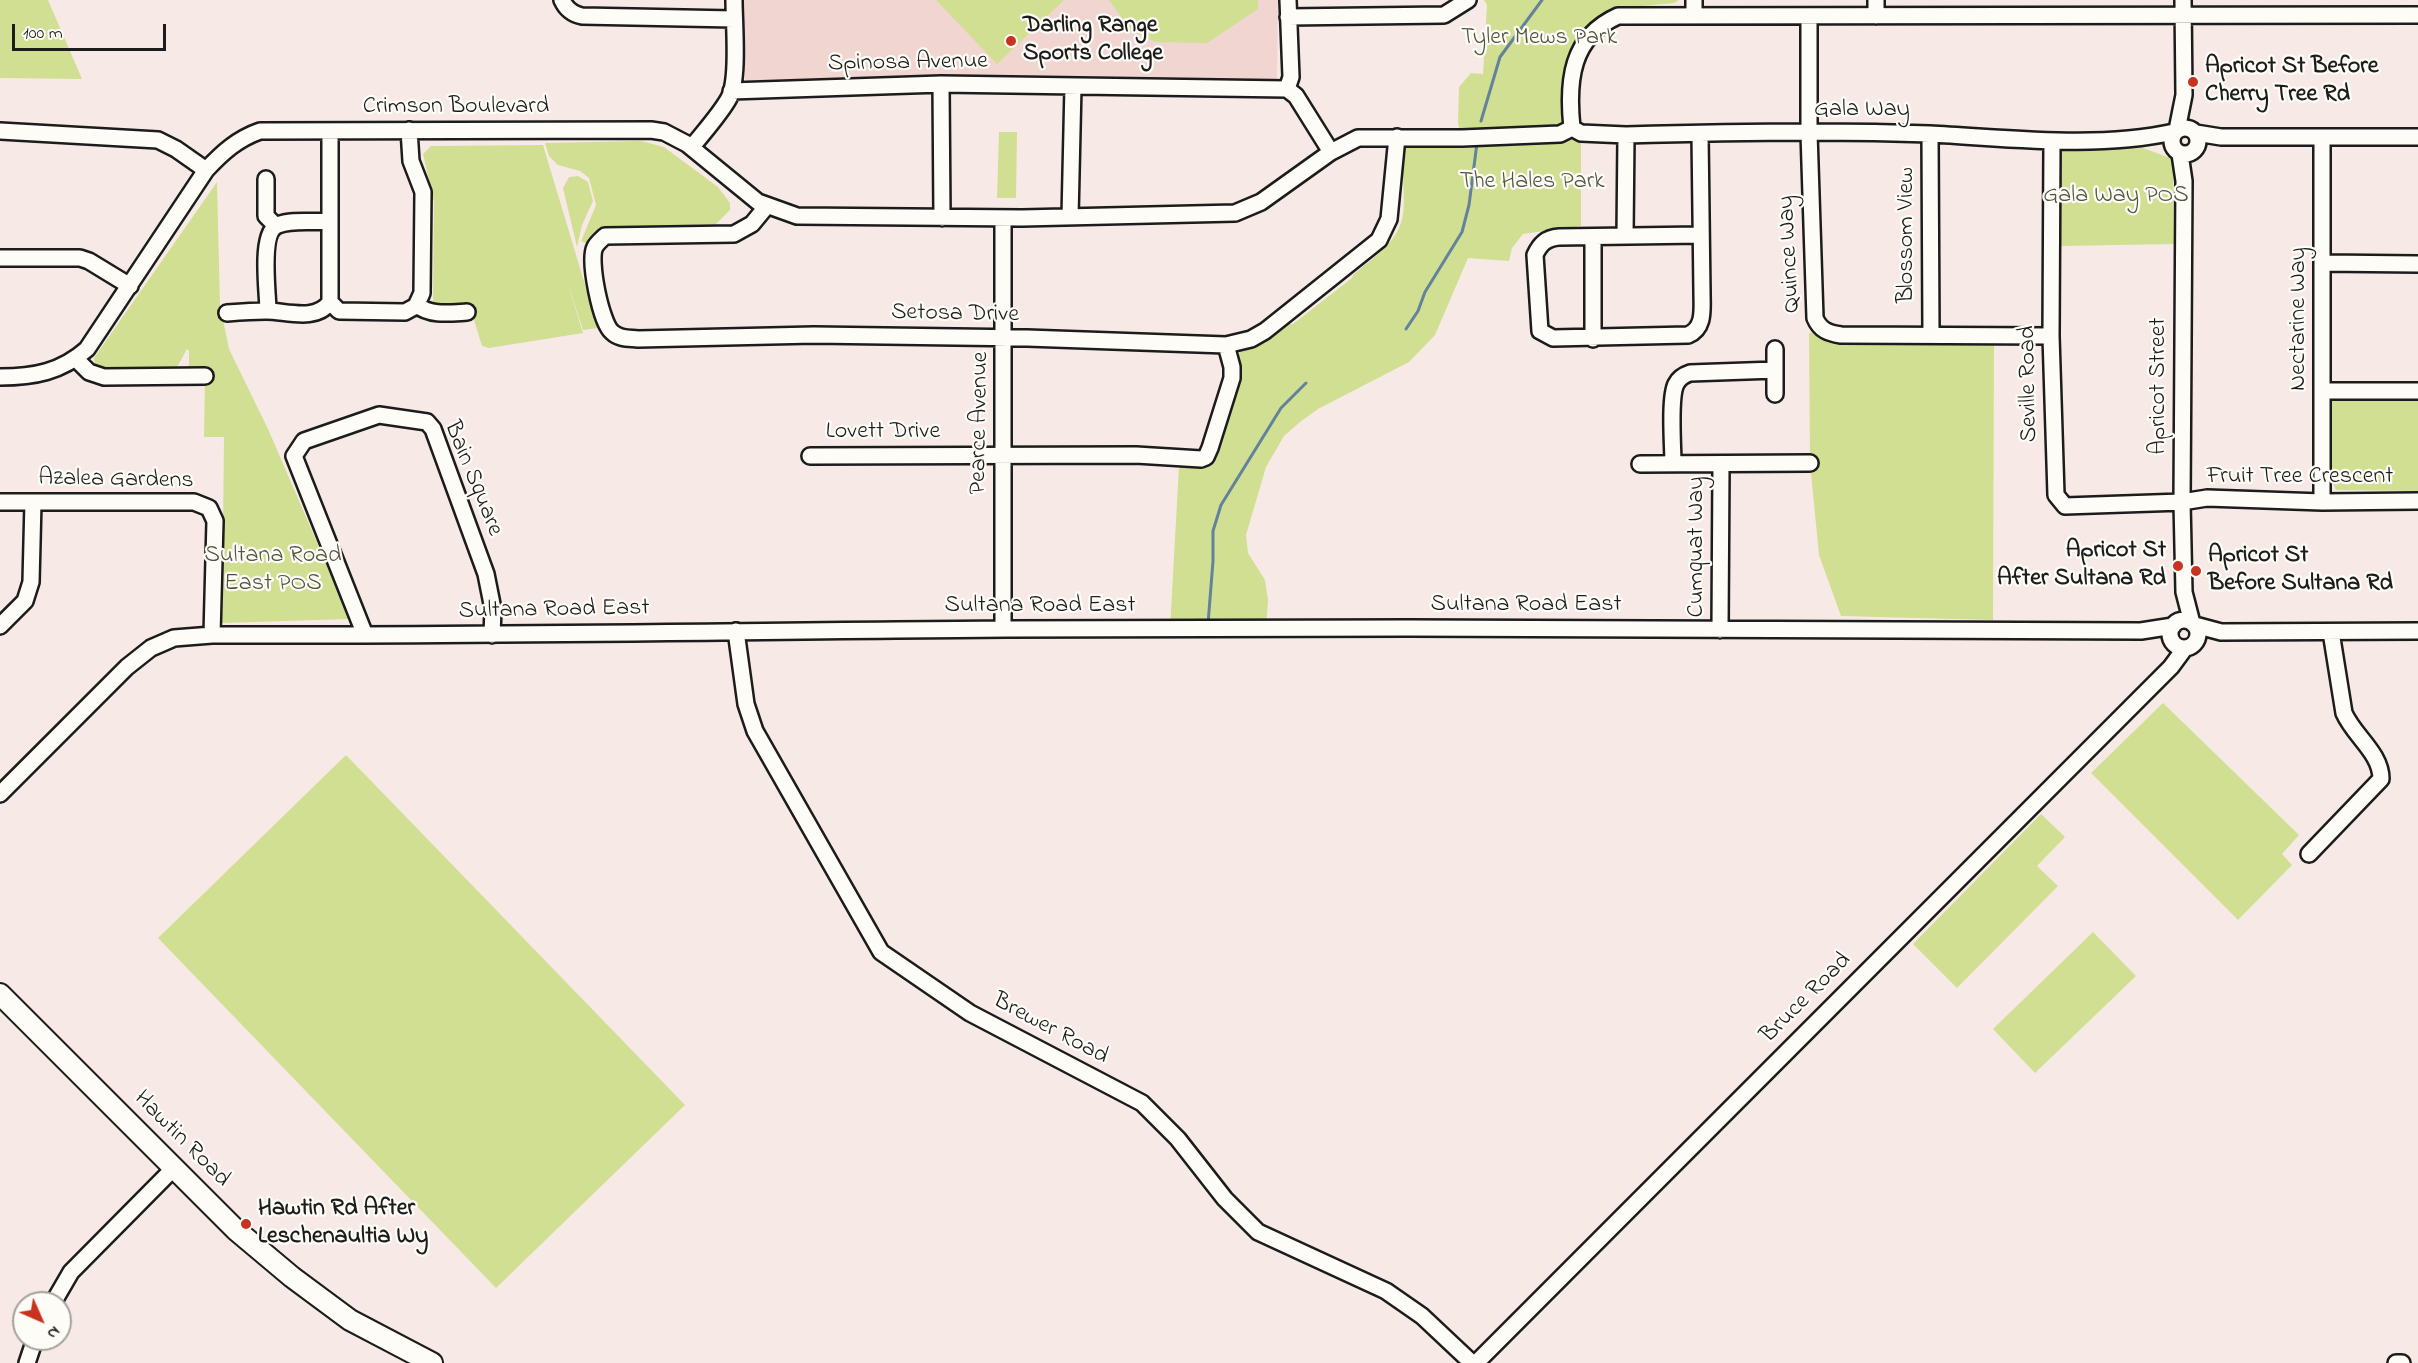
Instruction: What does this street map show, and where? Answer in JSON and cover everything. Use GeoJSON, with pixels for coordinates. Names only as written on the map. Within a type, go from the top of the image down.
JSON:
{"type":"FeatureCollection","features":[{"type":"Feature","properties":{"kind":"main road","name":"Hawtin Road"},"geometry":{"type":"LineString","coordinates":[[0,994],[236,1230],[292,1277],[350,1320],[432,1363]]}},
{"type":"Feature","properties":{"kind":"street"},"geometry":{"type":"LineString","coordinates":[[562,0],[564,6],[571,12],[582,16],[734,19]]}},
{"type":"Feature","properties":{"kind":"street"},"geometry":{"type":"LineString","coordinates":[[690,145],[701,126],[714,116],[731,91],[734,71],[734,0]]}},
{"type":"Feature","properties":{"kind":"street"},"geometry":{"type":"LineString","coordinates":[[1288,0],[1289,83],[1330,152],[1358,138],[1397,137]]}},
{"type":"Feature","properties":{"kind":"street"},"geometry":{"type":"LineString","coordinates":[[1288,17],[1444,15],[1468,0]]}},
{"type":"Feature","properties":{"kind":"street"},"geometry":{"type":"LineString","coordinates":[[1694,0],[1694,16]]}},
{"type":"Feature","properties":{"kind":"street"},"geometry":{"type":"LineString","coordinates":[[1574,130],[1570,101],[1572,68],[1581,48],[1603,23],[1618,16],[1809,16],[1876,8],[2183,7],[2313,7],[2418,15]]}},
{"type":"Feature","properties":{"kind":"street","name":"Apricot Street"},"geometry":{"type":"LineString","coordinates":[[2179,637],[2184,592],[2182,502],[2185,140],[2183,7]]}},
{"type":"Feature","properties":{"kind":"street","name":"Quince Way"},"geometry":{"type":"LineString","coordinates":[[1809,16],[1809,133],[1815,318],[1818,326],[1828,333],[1841,335],[2051,336]]}},
{"type":"Feature","properties":{"kind":"street","name":"Spinosa Avenue"},"geometry":{"type":"LineString","coordinates":[[731,91],[941,84],[1073,86],[1289,83]]}},
{"type":"Feature","properties":{"kind":"street"},"geometry":{"type":"LineString","coordinates":[[941,84],[942,218]]}},
{"type":"Feature","properties":{"kind":"street"},"geometry":{"type":"LineString","coordinates":[[1070,217],[1073,86]]}},
{"type":"Feature","properties":{"kind":"street"},"geometry":{"type":"LineString","coordinates":[[330,131],[330,302],[335,309],[344,312],[405,312],[417,305],[422,294],[423,192],[411,161],[409,130]]}},
{"type":"Feature","properties":{"kind":"street","name":"Crimson Boulevard"},"geometry":{"type":"LineString","coordinates":[[0,377],[41,375],[76,358],[87,349],[207,170],[239,140],[260,131],[651,130],[664,132],[690,145],[762,204],[797,216],[1003,218],[1235,213],[1272,195],[1330,152]]}},
{"type":"Feature","properties":{"kind":"street","name":"Gala Way"},"geometry":{"type":"LineString","coordinates":[[1397,137],[1560,134],[1574,130],[1626,135],[1930,134],[2052,141],[2148,138],[2185,140],[2222,137],[2418,137]]}},
{"type":"Feature","properties":{"kind":"street"},"geometry":{"type":"LineString","coordinates":[[0,131],[158,140],[176,148],[207,170]]}},
{"type":"Feature","properties":{"kind":"street"},"geometry":{"type":"LineString","coordinates":[[1700,134],[1701,324],[1693,334],[1593,339],[1553,338],[1540,331],[1534,271],[1535,255],[1546,240],[1558,237],[1700,235]]}},
{"type":"Feature","properties":{"kind":"street","name":"Blossom View"},"geometry":{"type":"LineString","coordinates":[[1930,134],[1931,336]]}},
{"type":"Feature","properties":{"kind":"street"},"geometry":{"type":"LineString","coordinates":[[1625,236],[1626,135]]}},
{"type":"Feature","properties":{"kind":"street","name":"Setosa Drive"},"geometry":{"type":"LineString","coordinates":[[762,204],[741,226],[720,236],[605,236],[595,247],[592,259],[599,300],[609,330],[617,337],[638,339],[814,335],[1226,345],[1251,339],[1265,331],[1379,240],[1389,219],[1397,137]]}},
{"type":"Feature","properties":{"kind":"street","name":"Nectarine Way"},"geometry":{"type":"LineString","coordinates":[[2322,137],[2322,501]]}},
{"type":"Feature","properties":{"kind":"street","name":"Seville Road"},"geometry":{"type":"LineString","coordinates":[[2052,141],[2051,336],[2056,495],[2065,506],[2182,502]]}},
{"type":"Feature","properties":{"kind":"street"},"geometry":{"type":"LineString","coordinates":[[266,179],[267,216],[276,226]]}},
{"type":"Feature","properties":{"kind":"street","name":"Pearce Avenue"},"geometry":{"type":"LineString","coordinates":[[1003,218],[1003,629]]}},
{"type":"Feature","properties":{"kind":"street"},"geometry":{"type":"LineString","coordinates":[[268,311],[266,245],[270,231],[276,226],[329,221]]}},
{"type":"Feature","properties":{"kind":"street"},"geometry":{"type":"LineString","coordinates":[[1593,237],[1593,339]]}},
{"type":"Feature","properties":{"kind":"street"},"geometry":{"type":"LineString","coordinates":[[0,258],[80,258],[130,286]]}},
{"type":"Feature","properties":{"kind":"street"},"geometry":{"type":"LineString","coordinates":[[2322,263],[2418,264]]}},
{"type":"Feature","properties":{"kind":"street"},"geometry":{"type":"LineString","coordinates":[[227,313],[268,311],[314,313],[324,309],[330,302]]}},
{"type":"Feature","properties":{"kind":"street"},"geometry":{"type":"LineString","coordinates":[[417,305],[424,310],[436,313],[467,312]]}},
{"type":"Feature","properties":{"kind":"street","name":"Lovett Drive"},"geometry":{"type":"LineString","coordinates":[[810,456],[1136,455],[1197,459],[1206,457],[1232,378],[1232,367],[1226,345]]}},
{"type":"Feature","properties":{"kind":"street"},"geometry":{"type":"LineString","coordinates":[[1775,349],[1775,394]]}},
{"type":"Feature","properties":{"kind":"street"},"geometry":{"type":"LineString","coordinates":[[76,358],[89,372],[104,376],[205,376]]}},
{"type":"Feature","properties":{"kind":"street"},"geometry":{"type":"LineString","coordinates":[[1673,464],[1673,398],[1675,385],[1682,376],[1690,372],[1775,370]]}},
{"type":"Feature","properties":{"kind":"street"},"geometry":{"type":"LineString","coordinates":[[2322,391],[2418,391]]}},
{"type":"Feature","properties":{"kind":"street","name":"Bain Square"},"geometry":{"type":"LineString","coordinates":[[365,635],[294,456],[304,441],[379,415],[427,422],[433,429],[486,574],[493,609],[492,635]]}},
{"type":"Feature","properties":{"kind":"street"},"geometry":{"type":"LineString","coordinates":[[1641,464],[1810,463]]}},
{"type":"Feature","properties":{"kind":"street","name":"Cumquat Way"},"geometry":{"type":"LineString","coordinates":[[1720,465],[1720,630]]}},
{"type":"Feature","properties":{"kind":"street","name":"Fruit Tree Crescent"},"geometry":{"type":"LineString","coordinates":[[2182,502],[2206,498],[2418,501]]}},
{"type":"Feature","properties":{"kind":"street","name":"Azalea Gardens"},"geometry":{"type":"LineString","coordinates":[[0,502],[194,502],[209,508],[215,521],[212,635]]}},
{"type":"Feature","properties":{"kind":"street"},"geometry":{"type":"LineString","coordinates":[[0,626],[25,601],[31,582],[33,502]]}},
{"type":"Feature","properties":{"kind":"street","name":"Apricot Street"},"geometry":{"type":"LineString","coordinates":[[2184,592],[2193,624]]}},
{"type":"Feature","properties":{"kind":"street","name":"Sultana Road East"},"geometry":{"type":"LineString","coordinates":[[0,794],[127,667],[151,648],[174,638],[212,635],[1372,628],[2141,631],[2179,637],[2188,621],[2193,624]]}},
{"type":"Feature","properties":{"kind":"street"},"geometry":{"type":"LineString","coordinates":[[2193,624],[2221,632]]}},
{"type":"Feature","properties":{"kind":"street","name":"Brewer Road"},"geometry":{"type":"LineString","coordinates":[[736,631],[746,704],[755,731],[881,952],[970,1013],[1142,1103],[1178,1139],[1225,1198],[1258,1232],[1386,1291],[1422,1316],[1474,1363]]}},
{"type":"Feature","properties":{"kind":"street"},"geometry":{"type":"LineString","coordinates":[[2179,637],[2221,632],[2418,631]]}},
{"type":"Feature","properties":{"kind":"street"},"geometry":{"type":"LineString","coordinates":[[2308,854],[2381,779],[2378,761],[2349,724],[2344,713],[2331,632]]}},
{"type":"Feature","properties":{"kind":"street","name":"Bruce Road"},"geometry":{"type":"LineString","coordinates":[[1474,1363],[2171,667],[2179,637]]}},
{"type":"Feature","properties":{"kind":"street"},"geometry":{"type":"LineString","coordinates":[[59,1291],[71,1272],[174,1169]]}},
{"type":"Feature","properties":{"kind":"street"},"geometry":{"type":"LineString","coordinates":[[2396,1363],[2402,1363]]}},
{"type":"Feature","properties":{"kind":"shaded area","name":"Darling Range Sports College"},"geometry":{"type":"Polygon","coordinates":[[[744,0],[1278,0],[1277,82],[745,84],[744,0]]]}},
{"type":"Feature","properties":{"kind":"green space"},"geometry":{"type":"Polygon","coordinates":[[[0,0],[48,0],[82,79],[0,78],[0,0]]]}},
{"type":"Feature","properties":{"kind":"green space"},"geometry":{"type":"Polygon","coordinates":[[[936,0],[1064,0],[997,64],[936,0]]]}},
{"type":"Feature","properties":{"kind":"green space"},"geometry":{"type":"Polygon","coordinates":[[[1109,0],[1258,0],[1258,9],[1207,43],[1155,42],[1131,30],[1109,0]]]}},
{"type":"Feature","properties":{"kind":"green space"},"geometry":{"type":"Polygon","coordinates":[[[1484,0],[1679,0],[1674,3],[1610,9],[1603,23],[1592,34],[1570,101],[1581,133],[1581,226],[1523,234],[1512,248],[1509,261],[1468,258],[1435,335],[1409,362],[1318,409],[1284,436],[1266,467],[1246,535],[1248,553],[1265,580],[1268,600],[1266,628],[1170,629],[1179,466],[1207,466],[1213,461],[1237,382],[1237,357],[1241,351],[1283,324],[1293,324],[1352,278],[1393,239],[1401,223],[1403,211],[1403,171],[1400,167],[1406,137],[1461,138],[1458,123],[1459,87],[1471,73],[1483,74],[1487,5],[1484,0]]]}},
{"type":"Feature","properties":{"kind":"green space"},"geometry":{"type":"Polygon","coordinates":[[[999,132],[1017,132],[1016,198],[997,198],[999,132]]]}},
{"type":"Feature","properties":{"kind":"green space"},"geometry":{"type":"Polygon","coordinates":[[[641,141],[664,147],[718,187],[730,203],[730,210],[713,227],[604,229],[592,237],[588,244],[581,241],[596,205],[589,178],[580,171],[558,165],[549,156],[545,143],[641,141]]]}},
{"type":"Feature","properties":{"kind":"green space"},"geometry":{"type":"Polygon","coordinates":[[[543,145],[598,328],[583,330],[566,278],[583,333],[489,348],[482,346],[471,310],[433,305],[434,202],[423,154],[431,146],[543,145]]]}},
{"type":"Feature","properties":{"kind":"green space","name":"Gala Way POS"},"geometry":{"type":"Polygon","coordinates":[[[2143,148],[2173,159],[2174,244],[2061,246],[2059,150],[2143,148]]]}},
{"type":"Feature","properties":{"kind":"green space"},"geometry":{"type":"Polygon","coordinates":[[[578,176],[588,182],[593,201],[582,225],[577,247],[563,188],[569,177],[578,176]]]}},
{"type":"Feature","properties":{"kind":"green space","name":"Sultana Road East POS"},"geometry":{"type":"Polygon","coordinates":[[[217,182],[220,305],[229,349],[268,429],[350,619],[222,623],[224,437],[204,437],[205,377],[189,376],[189,351],[187,349],[176,369],[96,369],[94,358],[217,182]]]}},
{"type":"Feature","properties":{"kind":"green space"},"geometry":{"type":"Polygon","coordinates":[[[1809,333],[1994,336],[1993,620],[1841,616],[1819,555],[1810,463],[1809,333]]]}},
{"type":"Feature","properties":{"kind":"green space"},"geometry":{"type":"Polygon","coordinates":[[[2330,398],[2418,399],[2418,491],[2336,490],[2332,481],[2330,398]]]}},
{"type":"Feature","properties":{"kind":"green space"},"geometry":{"type":"Polygon","coordinates":[[[2163,703],[2299,835],[2282,854],[2292,865],[2238,920],[2091,773],[2163,703]]]}},
{"type":"Feature","properties":{"kind":"green space"},"geometry":{"type":"Polygon","coordinates":[[[346,755],[685,1105],[496,1288],[158,938],[346,755]]]}},
{"type":"Feature","properties":{"kind":"green space"},"geometry":{"type":"Polygon","coordinates":[[[2041,814],[2065,837],[2037,866],[2058,886],[1957,988],[1913,944],[2041,814]]]}},
{"type":"Feature","properties":{"kind":"green space"},"geometry":{"type":"Polygon","coordinates":[[[2093,932],[2136,976],[2035,1073],[1993,1029],[2093,932]]]}},
{"type":"Feature","properties":{"kind":"waterway"},"geometry":{"type":"LineString","coordinates":[[1481,121],[1500,57],[1542,0]]}},
{"type":"Feature","properties":{"kind":"waterway"},"geometry":{"type":"LineString","coordinates":[[1406,329],[1418,311],[1425,292],[1462,232],[1469,205],[1477,143]]}},
{"type":"Feature","properties":{"kind":"waterway"},"geometry":{"type":"LineString","coordinates":[[1208,624],[1213,531],[1221,505],[1281,408],[1306,383]]}},
{"type":"Feature","properties":{"kind":"place","name":"Darling Range Sports College"},"geometry":{"type":"Point","coordinates":[1011,41]}},
{"type":"Feature","properties":{"kind":"place","name":"Apricot St Before Cherry Tree Rd"},"geometry":{"type":"Point","coordinates":[2193,82]}},
{"type":"Feature","properties":{"kind":"place","name":"Apricot St After Sultana Rd"},"geometry":{"type":"Point","coordinates":[2178,566]}},
{"type":"Feature","properties":{"kind":"place","name":"Apricot St Before Sultana Rd"},"geometry":{"type":"Point","coordinates":[2196,571]}},
{"type":"Feature","properties":{"kind":"place","name":"Hawtin Rd After Leschenaultia Wy"},"geometry":{"type":"Point","coordinates":[246,1224]}},
{"type":"Feature","properties":{"kind":"park label","name":"Tyler Mews Park"},"geometry":{"type":"Point","coordinates":[1539,39]}},
{"type":"Feature","properties":{"kind":"park label","name":"The Hales Park"},"geometry":{"type":"Point","coordinates":[1532,183]}}]}
